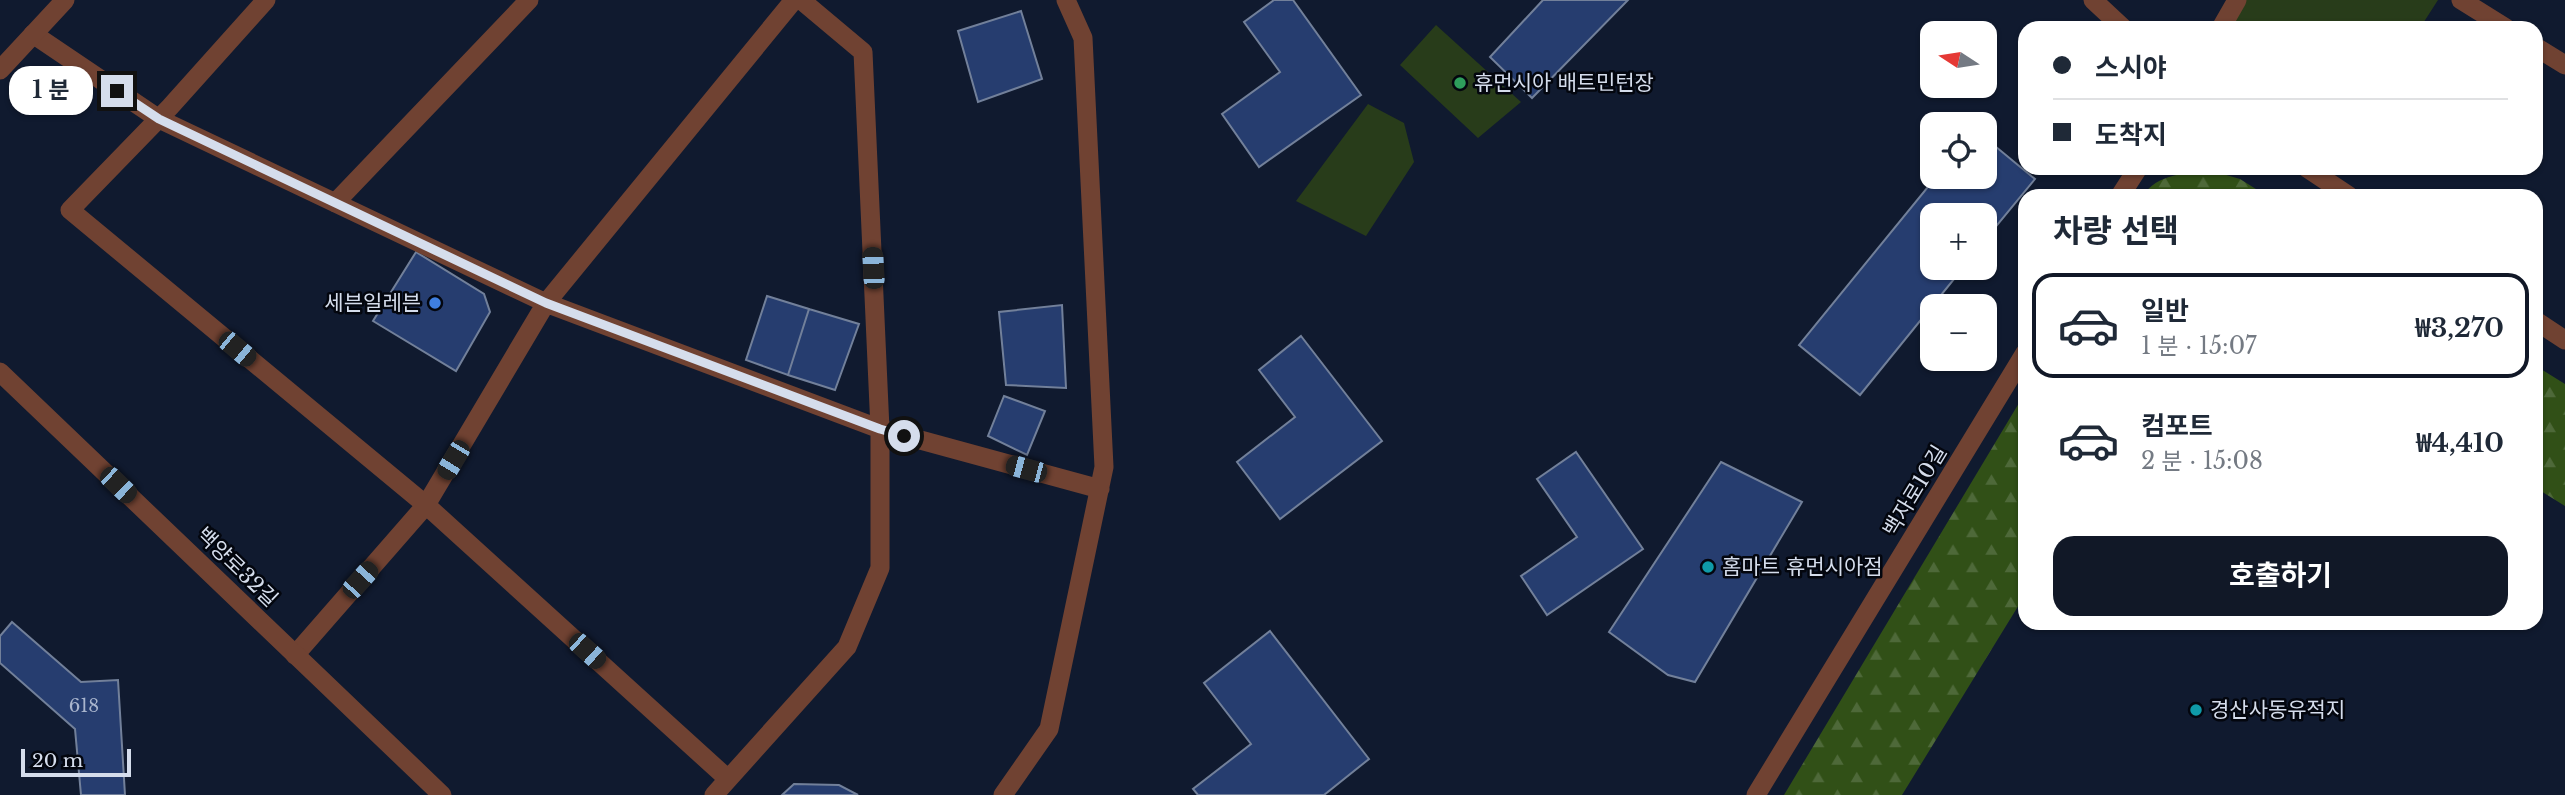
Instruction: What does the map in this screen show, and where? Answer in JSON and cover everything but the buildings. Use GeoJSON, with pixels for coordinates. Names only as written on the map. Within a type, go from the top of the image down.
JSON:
{"type":"FeatureCollection","features":[{"type":"Feature","properties":{"kind":"street"},"geometry":{"type":"LineString","coordinates":[[0,70],[65,0]]}},
{"type":"Feature","properties":{"kind":"street"},"geometry":{"type":"LineString","coordinates":[[266,0],[159,119],[70,210],[426,505],[729,779]]}},
{"type":"Feature","properties":{"kind":"street"},"geometry":{"type":"LineString","coordinates":[[335,203],[529,0]]}},
{"type":"Feature","properties":{"kind":"street"},"geometry":{"type":"LineString","coordinates":[[295,654],[426,505],[546,303],[794,0]]}},
{"type":"Feature","properties":{"kind":"street"},"geometry":{"type":"LineString","coordinates":[[714,795],[847,647],[880,568],[880,429],[863,52],[801,0]]}},
{"type":"Feature","properties":{"kind":"street"},"geometry":{"type":"LineString","coordinates":[[1003,795],[1049,729],[1104,467],[1083,37],[1066,0]]}},
{"type":"Feature","properties":{"kind":"street"},"geometry":{"type":"LineString","coordinates":[[2093,0],[2116,21]]}},
{"type":"Feature","properties":{"kind":"street"},"geometry":{"type":"LineString","coordinates":[[2225,21],[2237,0]]}},
{"type":"Feature","properties":{"kind":"street"},"geometry":{"type":"LineString","coordinates":[[2461,0],[2495,21]]}},
{"type":"Feature","properties":{"kind":"street"},"geometry":{"type":"LineString","coordinates":[[33,34],[159,119],[546,303],[880,429],[1100,489]]}},
{"type":"Feature","properties":{"kind":"street"},"geometry":{"type":"LineString","coordinates":[[2543,51],[2565,65]]}},
{"type":"Feature","properties":{"kind":"street"},"geometry":{"type":"LineString","coordinates":[[2318,175],[2339,189]]}},
{"type":"Feature","properties":{"kind":"street"},"geometry":{"type":"LineString","coordinates":[[2543,326],[2565,340]]}},
{"type":"Feature","properties":{"kind":"street","name":"백자로10길"},"geometry":{"type":"LineString","coordinates":[[1756,795],[2018,365]]}},
{"type":"Feature","properties":{"kind":"street","name":"백양로32길"},"geometry":{"type":"LineString","coordinates":[[0,372],[442,795]]}},
{"type":"Feature","properties":{"kind":"green space"},"geometry":{"type":"Polygon","coordinates":[[[2239,0],[2438,0],[2424,21],[2226,21],[2239,0]]]}},
{"type":"Feature","properties":{"kind":"green space","name":"휴먼시아 배트민턴장"},"geometry":{"type":"Polygon","coordinates":[[[1436,25],[1521,102],[1478,138],[1400,65],[1436,25]]]}},
{"type":"Feature","properties":{"kind":"green space"},"geometry":{"type":"Polygon","coordinates":[[[1368,104],[1404,123],[1414,162],[1366,236],[1296,201],[1368,104]]]}},
{"type":"Feature","properties":{"kind":"green space"},"geometry":{"type":"Polygon","coordinates":[[[2178,175],[2226,175],[2240,179],[2256,189],[2149,189],[2164,179],[2178,175]]]}},
{"type":"Feature","properties":{"kind":"green space"},"geometry":{"type":"Polygon","coordinates":[[[2543,370],[2565,384],[2565,506],[2543,492],[2543,370]]]}},
{"type":"Feature","properties":{"kind":"green space"},"geometry":{"type":"Polygon","coordinates":[[[2018,405],[2018,606],[1902,795],[1784,795],[2018,405]]]}},
{"type":"Feature","properties":{"kind":"place","name":"휴먼시아 배트민턴장"},"geometry":{"type":"Point","coordinates":[1460,83]}},
{"type":"Feature","properties":{"kind":"place","name":"세븐일레븐"},"geometry":{"type":"Point","coordinates":[435,303]}},
{"type":"Feature","properties":{"kind":"place","name":"홈마트 휴먼시아점"},"geometry":{"type":"Point","coordinates":[1708,567]}},
{"type":"Feature","properties":{"kind":"place","name":"경산사동유적지"},"geometry":{"type":"Point","coordinates":[2196,710]}},
{"type":"Feature","properties":{"kind":"route"},"geometry":{"type":"LineString","coordinates":[[117,91],[159,119],[546,303],[904,436]]}}]}
